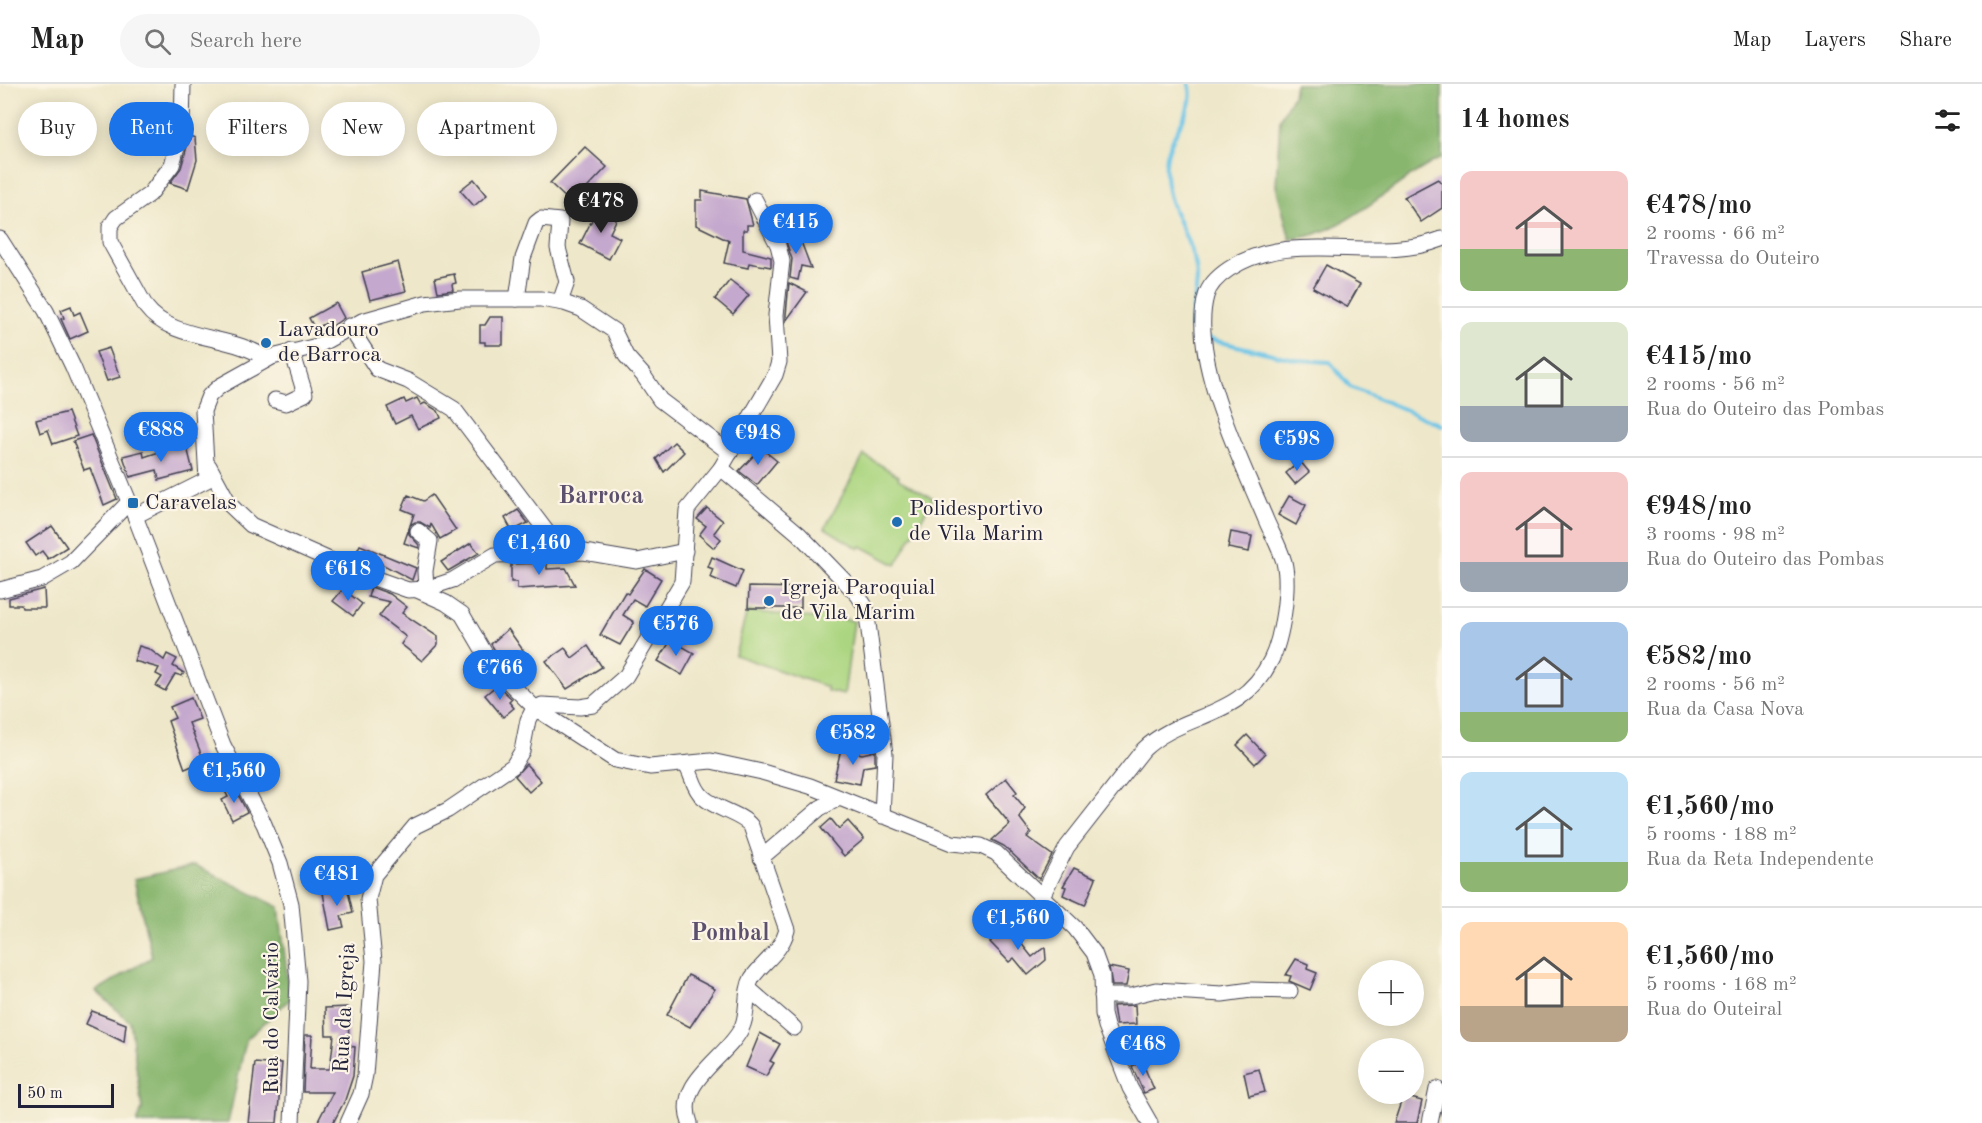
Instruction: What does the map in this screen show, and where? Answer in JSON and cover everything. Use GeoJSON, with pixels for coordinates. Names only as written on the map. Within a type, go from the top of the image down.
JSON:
{"type":"FeatureCollection","features":[{"type":"Feature","properties":{"kind":"street"},"geometry":{"type":"LineString","coordinates":[[183,84],[182,128],[172,165],[144,200],[113,220],[109,234],[110,242],[146,307],[153,315],[200,336],[247,346],[267,359]]}},
{"type":"Feature","properties":{"kind":"street"},"geometry":{"type":"LineString","coordinates":[[535,708],[543,705],[593,705],[622,681],[680,586],[684,572],[687,510],[721,468],[776,375],[779,362],[776,322],[782,257],[755,200]]}},
{"type":"Feature","properties":{"kind":"street"},"geometry":{"type":"LineString","coordinates":[[517,298],[526,246],[536,223],[544,219],[560,221],[558,248],[567,282],[560,302]]}},
{"type":"Feature","properties":{"kind":"street","name":"Rua do Calvário"},"geometry":{"type":"LineString","coordinates":[[0,239],[46,311],[73,367],[132,509],[223,745],[258,812],[280,863],[295,932],[299,1004],[292,1123]]}},
{"type":"Feature","properties":{"kind":"street"},"geometry":{"type":"LineString","coordinates":[[1041,898],[1067,847],[1143,750],[1162,736],[1222,710],[1238,700],[1271,660],[1280,632],[1285,598],[1284,564],[1232,439],[1203,349],[1202,328],[1206,295],[1213,282],[1230,268],[1273,251],[1307,248],[1425,246],[1442,239]]}},
{"type":"Feature","properties":{"kind":"street"},"geometry":{"type":"LineString","coordinates":[[0,590],[35,581],[72,562],[114,515],[205,482],[208,477],[203,416],[205,402],[220,386],[267,359],[317,346],[349,326],[369,318],[432,301],[517,298],[560,302],[581,309],[614,331],[626,356],[644,375],[660,400],[730,453]]}},
{"type":"Feature","properties":{"kind":"street"},"geometry":{"type":"LineString","coordinates":[[349,326],[377,369],[408,381],[454,408],[562,552]]}},
{"type":"Feature","properties":{"kind":"street"},"geometry":{"type":"LineString","coordinates":[[276,400],[285,403],[305,394],[292,351]]}},
{"type":"Feature","properties":{"kind":"street"},"geometry":{"type":"LineString","coordinates":[[207,463],[230,505],[257,529],[357,572],[399,587],[422,590],[451,605],[462,614],[494,667],[535,708],[620,762],[650,767],[711,761],[740,767],[791,780],[952,843],[989,849],[1075,928],[1094,953],[1101,970],[1104,1020],[1119,1064],[1141,1110],[1150,1123]]}},
{"type":"Feature","properties":{"kind":"street"},"geometry":{"type":"LineString","coordinates":[[721,468],[799,534],[858,596],[866,608],[885,754],[882,816]]}},
{"type":"Feature","properties":{"kind":"street"},"geometry":{"type":"LineString","coordinates":[[418,531],[430,541],[422,590]]}},
{"type":"Feature","properties":{"kind":"street"},"geometry":{"type":"LineString","coordinates":[[422,590],[458,578],[491,556],[562,552],[590,553],[637,561],[685,551]]}},
{"type":"Feature","properties":{"kind":"street","name":"Rua da Igreja"},"geometry":{"type":"LineString","coordinates":[[348,1123],[362,1094],[365,1075],[374,961],[368,899],[374,875],[415,826],[448,810],[513,766],[522,751],[529,716],[535,708]]}},
{"type":"Feature","properties":{"kind":"street"},"geometry":{"type":"LineString","coordinates":[[685,764],[700,795],[721,810],[749,823],[788,930],[777,951],[753,977],[745,1018],[740,1031],[701,1075],[690,1095],[687,1110],[690,1123]]}},
{"type":"Feature","properties":{"kind":"street"},"geometry":{"type":"LineString","coordinates":[[761,858],[820,808],[839,798]]}},
{"type":"Feature","properties":{"kind":"street"},"geometry":{"type":"LineString","coordinates":[[749,989],[794,1029]]}},
{"type":"Feature","properties":{"kind":"street"},"geometry":{"type":"LineString","coordinates":[[1102,996],[1131,996],[1156,990],[1222,994],[1251,990],[1290,991]]}},
{"type":"Feature","properties":{"kind":"street"},"geometry":{"type":"LineString","coordinates":[[1430,1123],[1437,1089]]}},
{"type":"Feature","properties":{"kind":"green space"},"geometry":{"type":"Polygon","coordinates":[[[1295,84],[1442,84],[1442,158],[1350,218],[1311,236],[1290,239],[1276,186],[1280,119],[1293,95],[1295,84]]]}},
{"type":"Feature","properties":{"kind":"green space"},"geometry":{"type":"Polygon","coordinates":[[[864,455],[899,476],[898,479],[933,498],[896,565],[861,546],[859,549],[825,528],[864,455]]]}},
{"type":"Feature","properties":{"kind":"green space"},"geometry":{"type":"Polygon","coordinates":[[[747,611],[814,618],[815,613],[854,621],[844,695],[827,691],[827,687],[735,655],[747,611]]]}},
{"type":"Feature","properties":{"kind":"green space"},"geometry":{"type":"Polygon","coordinates":[[[195,865],[279,907],[290,999],[246,1040],[228,1123],[137,1123],[142,1109],[130,1022],[96,991],[152,957],[134,879],[195,865]]]}},
{"type":"Feature","properties":{"kind":"building"},"geometry":{"type":"Polygon","coordinates":[[[195,138],[197,160],[188,189],[170,183],[181,168],[184,156],[194,156],[195,138]]]}},
{"type":"Feature","properties":{"kind":"building"},"geometry":{"type":"Polygon","coordinates":[[[585,147],[607,167],[572,204],[550,183],[585,147]]]}},
{"type":"Feature","properties":{"kind":"building"},"geometry":{"type":"Polygon","coordinates":[[[474,179],[487,195],[474,206],[460,190],[474,179]]]}},
{"type":"Feature","properties":{"kind":"building"},"geometry":{"type":"Polygon","coordinates":[[[1438,179],[1442,184],[1442,208],[1421,222],[1404,197],[1438,179]]]}},
{"type":"Feature","properties":{"kind":"building"},"geometry":{"type":"Polygon","coordinates":[[[702,191],[746,199],[753,225],[747,225],[747,230],[743,230],[743,250],[771,257],[771,267],[749,263],[748,268],[724,263],[729,241],[696,225],[696,200],[702,200],[702,191]]]}},
{"type":"Feature","properties":{"kind":"building"},"geometry":{"type":"Polygon","coordinates":[[[598,208],[617,218],[610,233],[620,238],[609,259],[580,244],[598,208]]]}},
{"type":"Feature","properties":{"kind":"building"},"geometry":{"type":"Polygon","coordinates":[[[797,231],[811,268],[801,266],[798,280],[790,278],[792,259],[784,236],[797,231]]]}},
{"type":"Feature","properties":{"kind":"building"},"geometry":{"type":"Polygon","coordinates":[[[398,262],[406,291],[370,300],[362,272],[398,262]]]}},
{"type":"Feature","properties":{"kind":"building"},"geometry":{"type":"Polygon","coordinates":[[[1326,265],[1360,284],[1347,307],[1313,288],[1326,265]]]}},
{"type":"Feature","properties":{"kind":"building"},"geometry":{"type":"Polygon","coordinates":[[[454,274],[456,283],[452,284],[453,290],[438,292],[435,278],[454,274]]]}},
{"type":"Feature","properties":{"kind":"building"},"geometry":{"type":"Polygon","coordinates":[[[730,280],[749,295],[733,314],[715,299],[730,280]]]}},
{"type":"Feature","properties":{"kind":"building"},"geometry":{"type":"Polygon","coordinates":[[[789,283],[807,292],[786,321],[786,315],[789,283]]]}},
{"type":"Feature","properties":{"kind":"building"},"geometry":{"type":"Polygon","coordinates":[[[336,303],[344,318],[329,328],[326,323],[315,329],[309,318],[336,303]]]}},
{"type":"Feature","properties":{"kind":"building"},"geometry":{"type":"Polygon","coordinates":[[[71,306],[74,315],[80,312],[88,331],[70,339],[61,319],[64,318],[61,310],[71,306]]]}},
{"type":"Feature","properties":{"kind":"building"},"geometry":{"type":"Polygon","coordinates":[[[490,317],[503,317],[503,345],[485,345],[485,342],[480,342],[480,325],[485,325],[490,317]]]}},
{"type":"Feature","properties":{"kind":"building"},"geometry":{"type":"Polygon","coordinates":[[[109,348],[120,377],[107,381],[96,352],[109,348]]]}},
{"type":"Feature","properties":{"kind":"building"},"geometry":{"type":"Polygon","coordinates":[[[417,398],[421,405],[425,403],[438,411],[441,418],[418,429],[411,416],[395,424],[387,407],[404,399],[406,403],[417,398]]]}},
{"type":"Feature","properties":{"kind":"building"},"geometry":{"type":"Polygon","coordinates":[[[68,412],[77,436],[53,444],[48,430],[40,433],[36,420],[68,412]]]}},
{"type":"Feature","properties":{"kind":"building"},"geometry":{"type":"Polygon","coordinates":[[[91,435],[117,499],[104,505],[90,468],[84,470],[73,441],[91,435]]]}},
{"type":"Feature","properties":{"kind":"building"},"geometry":{"type":"Polygon","coordinates":[[[674,442],[684,452],[664,472],[656,459],[674,442]]]}},
{"type":"Feature","properties":{"kind":"building"},"geometry":{"type":"Polygon","coordinates":[[[186,443],[193,471],[159,480],[157,470],[130,477],[123,456],[143,451],[144,457],[186,443]]]}},
{"type":"Feature","properties":{"kind":"building"},"geometry":{"type":"Polygon","coordinates":[[[761,448],[777,461],[757,485],[739,471],[761,448]]]}},
{"type":"Feature","properties":{"kind":"building"},"geometry":{"type":"Polygon","coordinates":[[[1300,461],[1309,472],[1295,484],[1286,473],[1300,461]]]}},
{"type":"Feature","properties":{"kind":"building"},"geometry":{"type":"Polygon","coordinates":[[[408,495],[423,501],[432,495],[456,530],[440,539],[431,524],[430,528],[420,522],[410,525],[414,514],[402,509],[408,495]]]}},
{"type":"Feature","properties":{"kind":"building"},"geometry":{"type":"Polygon","coordinates":[[[1289,496],[1306,505],[1296,525],[1278,515],[1289,496]]]}},
{"type":"Feature","properties":{"kind":"building"},"geometry":{"type":"Polygon","coordinates":[[[707,508],[723,521],[714,533],[721,539],[714,548],[699,535],[706,526],[697,519],[707,508]]]}},
{"type":"Feature","properties":{"kind":"building"},"geometry":{"type":"Polygon","coordinates":[[[518,510],[528,523],[512,531],[505,518],[518,510]]]}},
{"type":"Feature","properties":{"kind":"building"},"geometry":{"type":"Polygon","coordinates":[[[52,526],[67,547],[48,559],[42,551],[35,556],[26,543],[52,526]]]}},
{"type":"Feature","properties":{"kind":"building"},"geometry":{"type":"Polygon","coordinates":[[[410,526],[409,534],[419,548],[404,543],[410,526]]]}},
{"type":"Feature","properties":{"kind":"building"},"geometry":{"type":"Polygon","coordinates":[[[1231,532],[1252,536],[1249,552],[1228,548],[1231,532]]]}},
{"type":"Feature","properties":{"kind":"building"},"geometry":{"type":"Polygon","coordinates":[[[471,543],[479,553],[448,571],[441,562],[471,543]]]}},
{"type":"Feature","properties":{"kind":"building"},"geometry":{"type":"Polygon","coordinates":[[[360,545],[416,568],[412,580],[357,551],[360,545]]]}},
{"type":"Feature","properties":{"kind":"building"},"geometry":{"type":"Polygon","coordinates":[[[712,557],[743,571],[736,588],[710,577],[713,569],[708,567],[712,557]]]}},
{"type":"Feature","properties":{"kind":"building"},"geometry":{"type":"Polygon","coordinates":[[[547,563],[547,569],[566,568],[575,585],[517,589],[517,582],[511,582],[511,564],[547,563]]]}},
{"type":"Feature","properties":{"kind":"building"},"geometry":{"type":"Polygon","coordinates":[[[645,569],[661,579],[645,606],[633,599],[623,615],[634,622],[620,645],[600,635],[625,592],[628,594],[645,569]]]}},
{"type":"Feature","properties":{"kind":"building"},"geometry":{"type":"Polygon","coordinates":[[[371,587],[390,594],[407,607],[402,613],[438,637],[438,644],[422,661],[401,644],[406,637],[379,616],[390,602],[368,597],[371,587]]]}},
{"type":"Feature","properties":{"kind":"building"},"geometry":{"type":"Polygon","coordinates":[[[749,587],[801,588],[801,608],[748,608],[749,587]]]}},
{"type":"Feature","properties":{"kind":"building"},"geometry":{"type":"Polygon","coordinates":[[[44,589],[45,608],[22,608],[21,605],[9,605],[9,598],[44,589]]]}},
{"type":"Feature","properties":{"kind":"building"},"geometry":{"type":"Polygon","coordinates":[[[343,589],[362,604],[353,616],[333,601],[343,589]]]}},
{"type":"Feature","properties":{"kind":"building"},"geometry":{"type":"Polygon","coordinates":[[[508,629],[535,667],[522,677],[514,674],[501,661],[491,644],[508,629]]]}},
{"type":"Feature","properties":{"kind":"building"},"geometry":{"type":"Polygon","coordinates":[[[671,640],[694,653],[682,675],[658,661],[671,640]]]}},
{"type":"Feature","properties":{"kind":"building"},"geometry":{"type":"Polygon","coordinates":[[[139,646],[149,649],[164,660],[167,654],[177,659],[173,666],[184,673],[182,676],[175,674],[165,691],[156,686],[162,677],[156,674],[159,668],[134,661],[139,646]]]}},
{"type":"Feature","properties":{"kind":"building"},"geometry":{"type":"Polygon","coordinates":[[[588,646],[602,667],[567,689],[546,661],[565,648],[572,658],[588,646]]]}},
{"type":"Feature","properties":{"kind":"building"},"geometry":{"type":"Polygon","coordinates":[[[497,685],[512,699],[509,702],[514,708],[503,717],[485,695],[497,685]]]}},
{"type":"Feature","properties":{"kind":"building"},"geometry":{"type":"Polygon","coordinates":[[[191,698],[200,719],[189,723],[204,761],[185,769],[168,721],[175,718],[170,707],[191,698]]]}},
{"type":"Feature","properties":{"kind":"building"},"geometry":{"type":"Polygon","coordinates":[[[1247,735],[1265,754],[1255,764],[1237,745],[1247,735]]]}},
{"type":"Feature","properties":{"kind":"building"},"geometry":{"type":"Polygon","coordinates":[[[841,749],[862,754],[875,751],[875,765],[863,767],[860,784],[834,779],[841,749]]]}},
{"type":"Feature","properties":{"kind":"building"},"geometry":{"type":"Polygon","coordinates":[[[526,764],[541,781],[529,792],[515,776],[526,764]]]}},
{"type":"Feature","properties":{"kind":"building"},"geometry":{"type":"Polygon","coordinates":[[[1006,778],[1017,792],[1014,795],[1025,808],[1019,817],[1031,833],[1027,837],[1052,855],[1039,879],[1004,846],[992,840],[1010,824],[986,795],[1006,778]]]}},
{"type":"Feature","properties":{"kind":"building"},"geometry":{"type":"Polygon","coordinates":[[[234,787],[247,812],[232,820],[222,800],[228,797],[225,791],[234,787]]]}},
{"type":"Feature","properties":{"kind":"building"},"geometry":{"type":"Polygon","coordinates":[[[831,819],[839,829],[848,821],[864,839],[844,856],[821,828],[831,819]]]}},
{"type":"Feature","properties":{"kind":"building"},"geometry":{"type":"Polygon","coordinates":[[[1074,868],[1096,878],[1085,905],[1063,895],[1066,887],[1063,886],[1074,868]]]}},
{"type":"Feature","properties":{"kind":"building"},"geometry":{"type":"Polygon","coordinates":[[[347,887],[353,913],[341,916],[344,927],[330,930],[323,893],[347,887]]]}},
{"type":"Feature","properties":{"kind":"building"},"geometry":{"type":"Polygon","coordinates":[[[1008,927],[1032,957],[1045,947],[1046,960],[1028,975],[1014,958],[1009,962],[990,942],[1008,927]]]}},
{"type":"Feature","properties":{"kind":"building"},"geometry":{"type":"Polygon","coordinates":[[[1296,959],[1308,964],[1307,969],[1317,973],[1310,990],[1289,981],[1291,976],[1286,975],[1296,959]]]}},
{"type":"Feature","properties":{"kind":"building"},"geometry":{"type":"Polygon","coordinates":[[[1109,967],[1129,971],[1126,986],[1112,986],[1109,967]]]}},
{"type":"Feature","properties":{"kind":"building"},"geometry":{"type":"Polygon","coordinates":[[[688,975],[715,989],[690,1027],[667,1015],[688,975]]]}},
{"type":"Feature","properties":{"kind":"building"},"geometry":{"type":"Polygon","coordinates":[[[1135,1005],[1136,1024],[1116,1025],[1113,1006],[1135,1005]]]}},
{"type":"Feature","properties":{"kind":"building"},"geometry":{"type":"Polygon","coordinates":[[[348,1007],[349,1046],[355,1047],[353,1076],[345,1100],[333,1123],[317,1123],[333,1092],[303,1092],[305,1035],[312,1035],[310,1069],[330,1069],[334,1035],[326,1035],[325,1008],[348,1007]]]}},
{"type":"Feature","properties":{"kind":"building"},"geometry":{"type":"Polygon","coordinates":[[[92,1011],[126,1024],[124,1042],[86,1024],[92,1011]]]}},
{"type":"Feature","properties":{"kind":"building"},"geometry":{"type":"Polygon","coordinates":[[[760,1033],[780,1044],[770,1061],[774,1063],[766,1076],[746,1067],[760,1033]]]}},
{"type":"Feature","properties":{"kind":"building"},"geometry":{"type":"Polygon","coordinates":[[[268,1062],[282,1063],[277,1123],[248,1123],[255,1063],[267,1064],[268,1062]]]}},
{"type":"Feature","properties":{"kind":"building"},"geometry":{"type":"Polygon","coordinates":[[[1142,1062],[1154,1089],[1144,1093],[1132,1066],[1142,1062]]]}},
{"type":"Feature","properties":{"kind":"building"},"geometry":{"type":"Polygon","coordinates":[[[1259,1069],[1265,1092],[1249,1096],[1244,1073],[1259,1069]]]}},
{"type":"Feature","properties":{"kind":"building"},"geometry":{"type":"Polygon","coordinates":[[[1400,1104],[1421,1104],[1417,1123],[1394,1123],[1400,1104]]]}},
{"type":"Feature","properties":{"kind":"waterway"},"geometry":{"type":"LineString","coordinates":[[1189,84],[1191,94],[1189,103],[1168,152],[1166,177],[1171,203],[1191,250],[1197,271],[1191,328],[1200,337]]}},
{"type":"Feature","properties":{"kind":"waterway"},"geometry":{"type":"LineString","coordinates":[[1207,339],[1298,360],[1330,362],[1350,387],[1442,425]]}},
{"type":"Feature","properties":{"kind":"place","name":"Lavadouro de Barroca"},"geometry":{"type":"Point","coordinates":[266,343]}},
{"type":"Feature","properties":{"kind":"place","name":"Caravelas"},"geometry":{"type":"Point","coordinates":[133,503]}},
{"type":"Feature","properties":{"kind":"place","name":"Polidesportivo de Vila Marim"},"geometry":{"type":"Point","coordinates":[897,522]}},
{"type":"Feature","properties":{"kind":"place","name":"Igreja Paroquial de Vila Marim"},"geometry":{"type":"Point","coordinates":[769,601]}},
{"type":"Feature","properties":{"kind":"district","name":"Barroca"},"geometry":{"type":"Point","coordinates":[601,497]}},
{"type":"Feature","properties":{"kind":"district","name":"Pombal"},"geometry":{"type":"Point","coordinates":[730,934]}}]}
